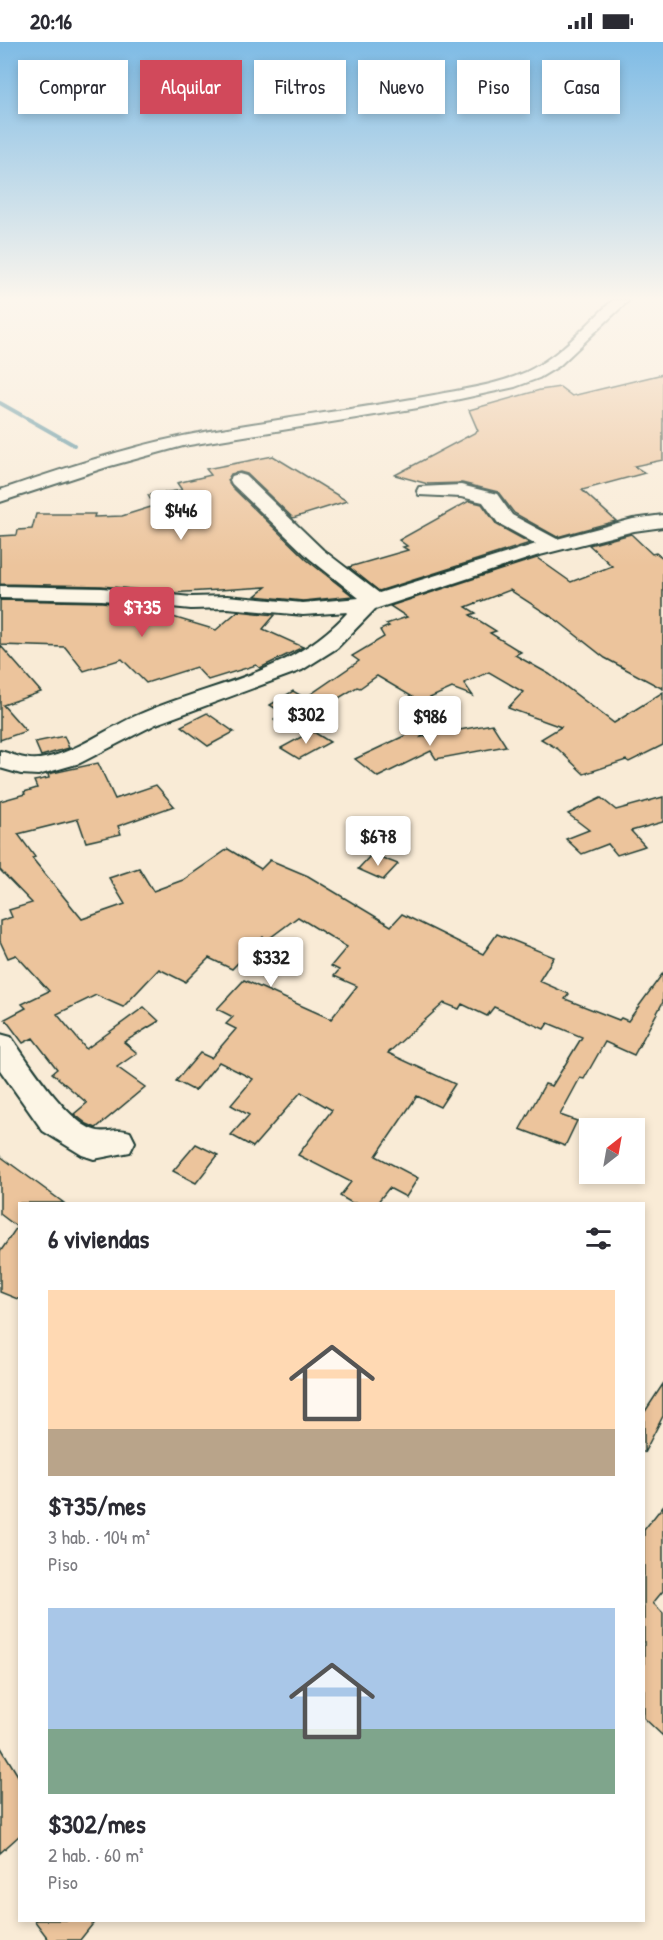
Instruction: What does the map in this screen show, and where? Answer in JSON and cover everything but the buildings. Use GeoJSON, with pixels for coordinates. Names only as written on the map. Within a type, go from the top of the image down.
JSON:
{"type":"FeatureCollection","features":[{"type":"Feature","properties":{"kind":"street"},"geometry":{"type":"LineString","coordinates":[[0,496],[144,449],[209,436],[378,411],[489,389]]}},
{"type":"Feature","properties":{"kind":"street"},"geometry":{"type":"LineString","coordinates":[[240,480],[316,554],[372,603]]}},
{"type":"Feature","properties":{"kind":"street"},"geometry":{"type":"LineString","coordinates":[[426,491],[460,491],[490,498],[505,519],[555,546]]}},
{"type":"Feature","properties":{"kind":"street"},"geometry":{"type":"LineString","coordinates":[[0,592],[102,594],[191,603],[227,602],[303,609],[372,603],[555,546],[633,525],[663,521]]}},
{"type":"Feature","properties":{"kind":"street"},"geometry":{"type":"LineString","coordinates":[[6,770],[40,767],[68,760],[149,719],[266,676],[315,654],[372,603]]}},
{"type":"Feature","properties":{"kind":"street"},"geometry":{"type":"LineString","coordinates":[[0,1046],[55,1122],[94,1145],[118,1142]]}},
{"type":"Feature","properties":{"kind":"waterway"},"geometry":{"type":"LineString","coordinates":[[0,403],[74,445]]}}]}
